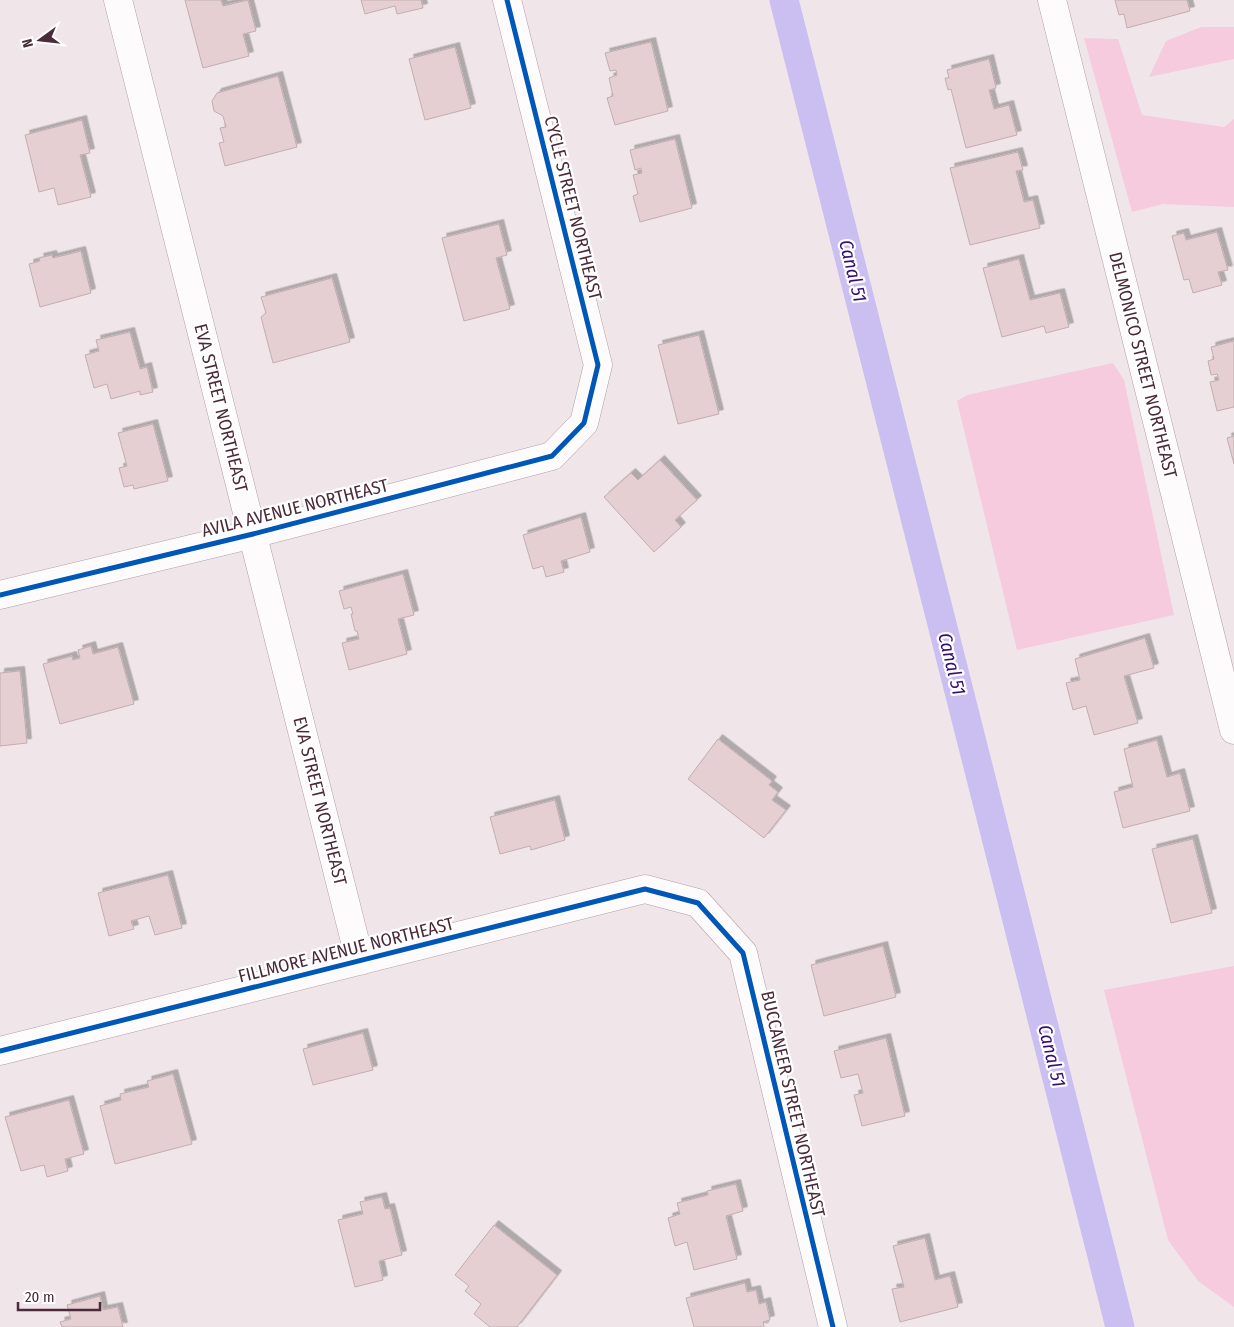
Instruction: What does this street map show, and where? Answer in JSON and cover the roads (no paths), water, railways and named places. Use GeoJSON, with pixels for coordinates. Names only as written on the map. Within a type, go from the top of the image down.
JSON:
{"type":"FeatureCollection","features":[{"type":"Feature","properties":{"kind":"street","name":"EVA STREET NORTHEAST"},"geometry":{"type":"LineString","coordinates":[[118,0],[360,961]]}},
{"type":"Feature","properties":{"kind":"street","name":"CYCLE STREET NORTHEAST"},"geometry":{"type":"LineString","coordinates":[[507,0],[598,365],[584,423]]}},
{"type":"Feature","properties":{"kind":"street","name":"DELMONICO STREET NORTHEAST"},"geometry":{"type":"LineString","coordinates":[[1052,0],[1234,730]]}},
{"type":"Feature","properties":{"kind":"street","name":"AVILA AVENUE NORTHEAST"},"geometry":{"type":"LineString","coordinates":[[0,595],[253,534],[552,456],[584,423]]}},
{"type":"Feature","properties":{"kind":"street","name":"FILLMORE AVENUE NORTHEAST"},"geometry":{"type":"LineString","coordinates":[[0,1052],[645,889],[698,903]]}},
{"type":"Feature","properties":{"kind":"street","name":"BUCCANEER STREET NORTHEAST"},"geometry":{"type":"LineString","coordinates":[[698,903],[743,953],[833,1327]]}},
{"type":"Feature","properties":{"kind":"waterway","name":"Canal 51"},"geometry":{"type":"LineString","coordinates":[[784,0],[1120,1327]]}}]}
